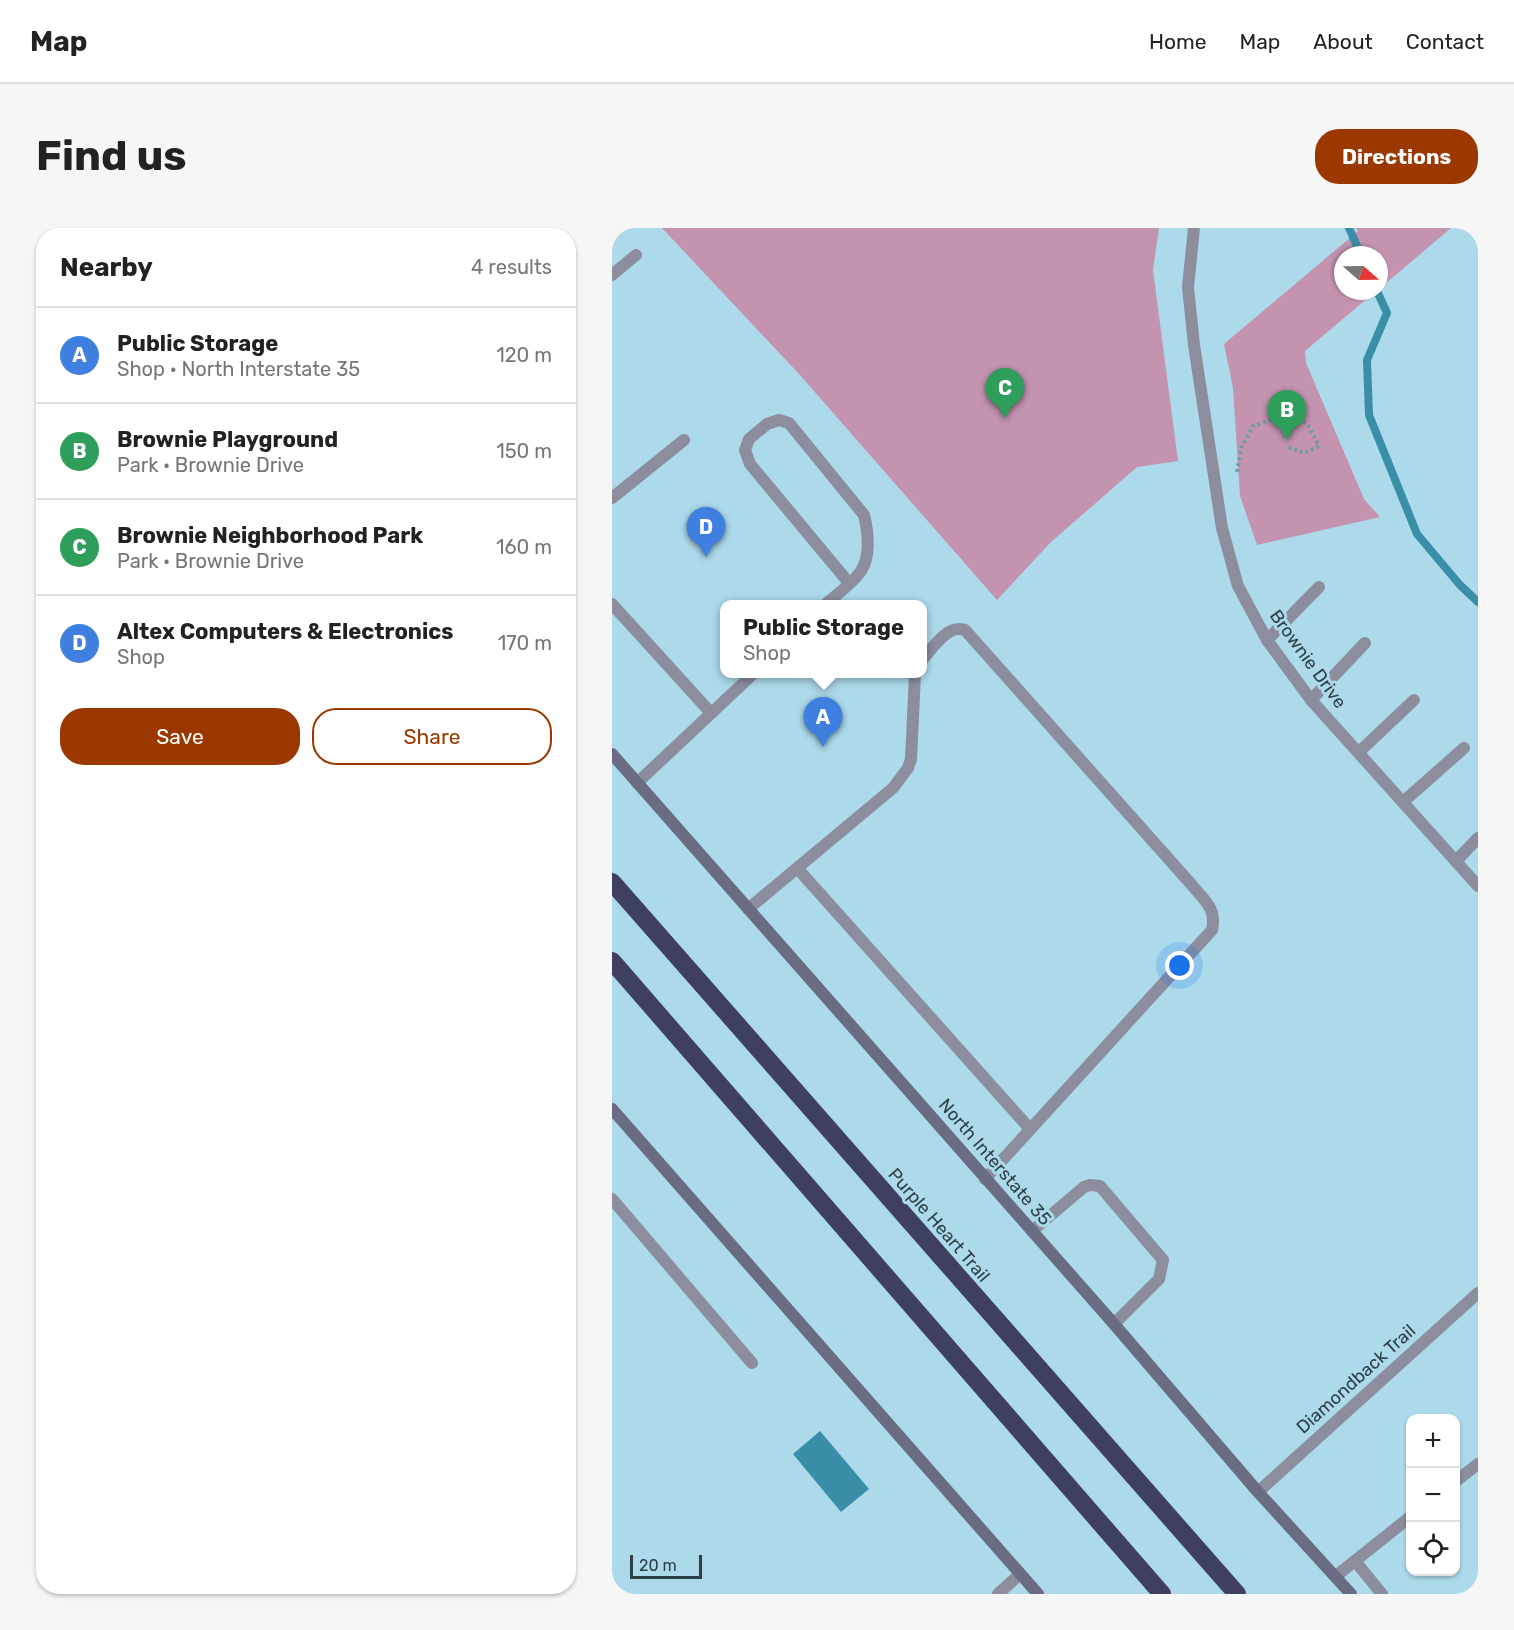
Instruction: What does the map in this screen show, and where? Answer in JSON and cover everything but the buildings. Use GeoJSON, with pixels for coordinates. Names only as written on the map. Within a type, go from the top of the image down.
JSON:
{"type":"FeatureCollection","features":[{"type":"Feature","properties":{"kind":"highway","name":"Purple Heart Trail"},"geometry":{"type":"LineString","coordinates":[[612,882],[1236,1594]]}},
{"type":"Feature","properties":{"kind":"highway"},"geometry":{"type":"LineString","coordinates":[[612,961],[1162,1594]]}},
{"type":"Feature","properties":{"kind":"main road","name":"North Interstate 35"},"geometry":{"type":"LineString","coordinates":[[612,754],[1114,1324],[1258,1492],[1351,1594]]}},
{"type":"Feature","properties":{"kind":"main road"},"geometry":{"type":"LineString","coordinates":[[612,1109],[1038,1594]]}},
{"type":"Feature","properties":{"kind":"street","name":"Brownie Drive"},"geometry":{"type":"LineString","coordinates":[[1194,228],[1188,287],[1194,345],[1222,528],[1238,586],[1267,640],[1311,700],[1478,886]]}},
{"type":"Feature","properties":{"kind":"street"},"geometry":{"type":"LineString","coordinates":[[612,275],[636,255]]}},
{"type":"Feature","properties":{"kind":"street"},"geometry":{"type":"LineString","coordinates":[[830,600],[849,583],[861,571],[866,555],[868,533],[864,515],[789,423],[779,420],[767,423],[749,439],[746,450],[750,464],[849,583]]}},
{"type":"Feature","properties":{"kind":"street"},"geometry":{"type":"LineString","coordinates":[[612,498],[684,440]]}},
{"type":"Feature","properties":{"kind":"street"},"geometry":{"type":"LineString","coordinates":[[1267,640],[1319,587]]}},
{"type":"Feature","properties":{"kind":"street"},"geometry":{"type":"LineString","coordinates":[[612,604],[711,713]]}},
{"type":"Feature","properties":{"kind":"street"},"geometry":{"type":"LineString","coordinates":[[927,655],[951,629],[965,630],[1212,909],[1214,921],[1212,930],[986,1179]]}},
{"type":"Feature","properties":{"kind":"street"},"geometry":{"type":"LineString","coordinates":[[1311,700],[1365,643]]}},
{"type":"Feature","properties":{"kind":"street"},"geometry":{"type":"LineString","coordinates":[[638,783],[749,678]]}},
{"type":"Feature","properties":{"kind":"street"},"geometry":{"type":"LineString","coordinates":[[748,909],[893,788],[908,768],[911,759],[915,678]]}},
{"type":"Feature","properties":{"kind":"street"},"geometry":{"type":"LineString","coordinates":[[1359,752],[1414,700]]}},
{"type":"Feature","properties":{"kind":"street"},"geometry":{"type":"LineString","coordinates":[[1403,802],[1464,748]]}},
{"type":"Feature","properties":{"kind":"street"},"geometry":{"type":"LineString","coordinates":[[1456,861],[1478,838]]}},
{"type":"Feature","properties":{"kind":"street"},"geometry":{"type":"LineString","coordinates":[[798,869],[1030,1129]]}},
{"type":"Feature","properties":{"kind":"street"},"geometry":{"type":"LineString","coordinates":[[1032,1231],[1084,1187],[1100,1186],[1163,1260],[1159,1279],[1114,1324]]}},
{"type":"Feature","properties":{"kind":"street"},"geometry":{"type":"LineString","coordinates":[[612,1199],[752,1363]]}},
{"type":"Feature","properties":{"kind":"street","name":"Diamondback Trail"},"geometry":{"type":"LineString","coordinates":[[1258,1492],[1478,1293]]}},
{"type":"Feature","properties":{"kind":"street"},"geometry":{"type":"LineString","coordinates":[[1460,1477],[1478,1464]]}},
{"type":"Feature","properties":{"kind":"street"},"geometry":{"type":"LineString","coordinates":[[1336,1576],[1406,1520]]}},
{"type":"Feature","properties":{"kind":"street"},"geometry":{"type":"LineString","coordinates":[[1355,1561],[1382,1594]]}},
{"type":"Feature","properties":{"kind":"street"},"geometry":{"type":"LineString","coordinates":[[998,1594],[1020,1574]]}},
{"type":"Feature","properties":{"kind":"path"},"geometry":{"type":"LineString","coordinates":[[1237,472],[1242,446],[1253,426],[1283,416],[1307,423],[1319,446],[1304,453],[1287,447]]}},
{"type":"Feature","properties":{"kind":"shaded area"},"geometry":{"type":"Polygon","coordinates":[[[662,228],[1159,228],[1153,270],[1178,461],[1137,467],[1051,542],[997,600],[799,374],[662,228]]]}},
{"type":"Feature","properties":{"kind":"shaded area"},"geometry":{"type":"Polygon","coordinates":[[[1356,228],[1451,228],[1388,281],[1388,246],[1340,246],[1358,231],[1356,228]]]}},
{"type":"Feature","properties":{"kind":"shaded area"},"geometry":{"type":"Polygon","coordinates":[[[1334,251],[1334,300],[1365,300],[1305,351],[1306,363],[1364,499],[1380,517],[1257,545],[1240,496],[1233,388],[1224,344],[1334,251]]]}},
{"type":"Feature","properties":{"kind":"water"},"geometry":{"type":"Polygon","coordinates":[[[820,1431],[869,1489],[841,1512],[793,1454],[820,1431]]]}},
{"type":"Feature","properties":{"kind":"waterway"},"geometry":{"type":"LineString","coordinates":[[1349,228],[1357,246]]}},
{"type":"Feature","properties":{"kind":"waterway"},"geometry":{"type":"LineString","coordinates":[[1381,300],[1387,313],[1367,360],[1369,415],[1417,534],[1460,585],[1478,602]]}},
{"type":"Feature","properties":{"kind":"place","name":"Brownie Neighborhood Park"},"geometry":{"type":"Point","coordinates":[1005,418]}},
{"type":"Feature","properties":{"kind":"place","name":"Brownie Playground"},"geometry":{"type":"Point","coordinates":[1287,440]}},
{"type":"Feature","properties":{"kind":"place","name":"Altex Computers & Electronics"},"geometry":{"type":"Point","coordinates":[706,557]}},
{"type":"Feature","properties":{"kind":"place","name":"Public Storage"},"geometry":{"type":"Point","coordinates":[823,747]}}]}
